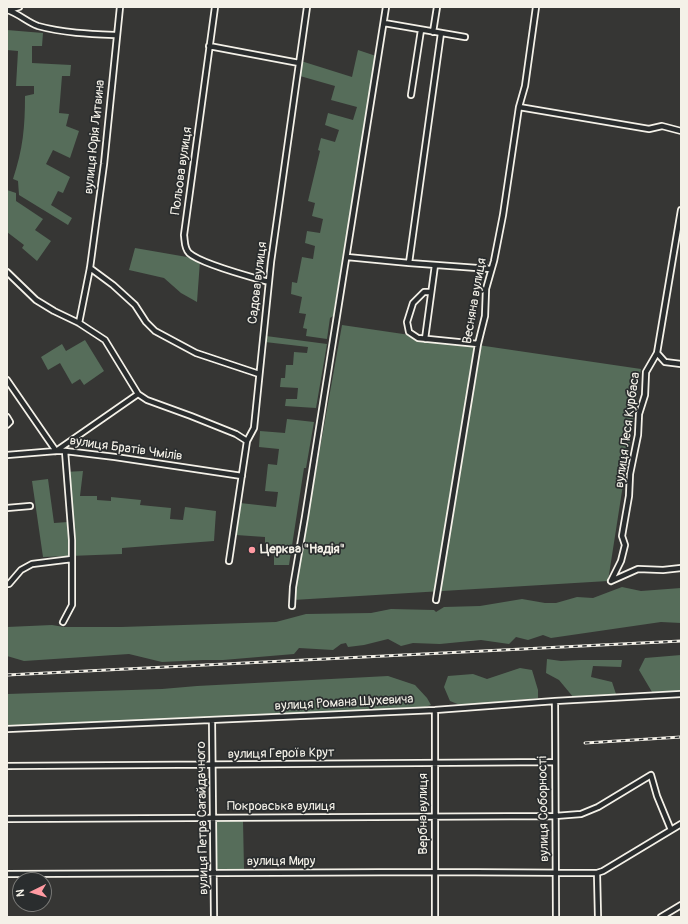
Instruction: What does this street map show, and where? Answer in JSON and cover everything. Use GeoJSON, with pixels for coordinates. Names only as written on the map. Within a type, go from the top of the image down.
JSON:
{"type":"FeatureCollection","features":[{"type":"Feature","properties":{"kind":"street"},"geometry":{"type":"LineString","coordinates":[[8,10],[19,7]]}},
{"type":"Feature","properties":{"kind":"street","name":"вулиця Юрія Литвина"},"geometry":{"type":"LineString","coordinates":[[79,323],[90,268],[104,164],[120,7]]}},
{"type":"Feature","properties":{"kind":"street","name":"Польова вулиця"},"geometry":{"type":"LineString","coordinates":[[215,7],[184,235],[185,247],[189,253],[204,261],[269,282]]}},
{"type":"Feature","properties":{"kind":"street","name":"Садова вулиця"},"geometry":{"type":"LineString","coordinates":[[230,561],[247,441],[254,428],[269,282],[307,7]]}},
{"type":"Feature","properties":{"kind":"street"},"geometry":{"type":"LineString","coordinates":[[292,606],[293,587],[386,7]]}},
{"type":"Feature","properties":{"kind":"street"},"geometry":{"type":"LineString","coordinates":[[433,32],[437,7]]}},
{"type":"Feature","properties":{"kind":"street","name":"Весняна вулиця"},"geometry":{"type":"LineString","coordinates":[[436,600],[478,344],[485,316],[486,289],[506,198],[519,107],[524,86],[536,7]]}},
{"type":"Feature","properties":{"kind":"street"},"geometry":{"type":"LineString","coordinates":[[8,10],[36,25],[46,28],[90,34],[116,35]]}},
{"type":"Feature","properties":{"kind":"street"},"geometry":{"type":"LineString","coordinates":[[384,23],[465,37]]}},
{"type":"Feature","properties":{"kind":"street"},"geometry":{"type":"LineString","coordinates":[[411,95],[421,30]]}},
{"type":"Feature","properties":{"kind":"street"},"geometry":{"type":"LineString","coordinates":[[409,263],[441,33]]}},
{"type":"Feature","properties":{"kind":"street"},"geometry":{"type":"LineString","coordinates":[[209,46],[299,63]]}},
{"type":"Feature","properties":{"kind":"street"},"geometry":{"type":"LineString","coordinates":[[519,107],[649,129],[662,126],[681,131]]}},
{"type":"Feature","properties":{"kind":"street","name":"вулиця Леся Курбаса"},"geometry":{"type":"LineString","coordinates":[[681,210],[657,353],[646,372],[645,395],[639,414],[638,435],[630,474],[629,496],[622,536],[625,545],[621,561],[611,581],[638,569],[663,570],[681,568]]}},
{"type":"Feature","properties":{"kind":"street"},"geometry":{"type":"LineString","coordinates":[[347,256],[409,263],[491,269]]}},
{"type":"Feature","properties":{"kind":"street"},"geometry":{"type":"LineString","coordinates":[[425,339],[435,265]]}},
{"type":"Feature","properties":{"kind":"street"},"geometry":{"type":"LineString","coordinates":[[90,268],[113,284],[135,305],[146,322],[155,330],[196,353],[259,374]]}},
{"type":"Feature","properties":{"kind":"street"},"geometry":{"type":"LineString","coordinates":[[7,272],[36,300],[54,311],[79,323],[105,340],[138,394],[147,400],[236,434],[247,441]]}},
{"type":"Feature","properties":{"kind":"street"},"geometry":{"type":"LineString","coordinates":[[431,292],[424,292],[413,303],[407,322],[409,332],[418,338],[478,344]]}},
{"type":"Feature","properties":{"kind":"street"},"geometry":{"type":"LineString","coordinates":[[657,353],[665,362],[681,364]]}},
{"type":"Feature","properties":{"kind":"street"},"geometry":{"type":"LineString","coordinates":[[7,380],[56,451],[138,394]]}},
{"type":"Feature","properties":{"kind":"street"},"geometry":{"type":"LineString","coordinates":[[7,417],[10,422],[7,425]]}},
{"type":"Feature","properties":{"kind":"street"},"geometry":{"type":"LineString","coordinates":[[63,622],[72,605],[72,540],[65,451]]}},
{"type":"Feature","properties":{"kind":"street","name":"вулиця Братів Чмілів"},"geometry":{"type":"LineString","coordinates":[[7,455],[65,451],[242,476]]}},
{"type":"Feature","properties":{"kind":"street"},"geometry":{"type":"LineString","coordinates":[[7,508],[30,506]]}},
{"type":"Feature","properties":{"kind":"street"},"geometry":{"type":"LineString","coordinates":[[7,584],[9,584],[21,570],[32,564],[72,559]]}},
{"type":"Feature","properties":{"kind":"street","name":"вулиця Романа Шухевича"},"geometry":{"type":"LineString","coordinates":[[7,729],[435,710],[681,694]]}},
{"type":"Feature","properties":{"kind":"street","name":"вулиця Соборності"},"geometry":{"type":"LineString","coordinates":[[555,701],[556,917]]}},
{"type":"Feature","properties":{"kind":"street","name":"Вербна вулиця"},"geometry":{"type":"LineString","coordinates":[[435,710],[435,917]]}},
{"type":"Feature","properties":{"kind":"street","name":"вулиця Петра Сагайдачного"},"geometry":{"type":"LineString","coordinates":[[212,720],[214,917]]}},
{"type":"Feature","properties":{"kind":"street","name":"вулиця Героїв Крут"},"geometry":{"type":"LineString","coordinates":[[7,766],[555,762]]}},
{"type":"Feature","properties":{"kind":"street","name":"Покровська вулиця"},"geometry":{"type":"LineString","coordinates":[[7,819],[555,816],[581,814],[598,807],[650,775],[671,830]]}},
{"type":"Feature","properties":{"kind":"street"},"geometry":{"type":"LineString","coordinates":[[598,917],[597,873],[603,871],[681,824]]}},
{"type":"Feature","properties":{"kind":"street","name":"вулиця Миру"},"geometry":{"type":"LineString","coordinates":[[7,874],[435,872],[597,873]]}},
{"type":"Feature","properties":{"kind":"street"},"geometry":{"type":"LineString","coordinates":[[661,917],[681,905]]}},
{"type":"Feature","properties":{"kind":"green space"},"geometry":{"type":"Polygon","coordinates":[[[7,30],[43,33],[42,46],[32,46],[32,63],[71,65],[70,76],[62,76],[59,113],[69,114],[66,126],[79,131],[70,158],[53,150],[46,164],[70,177],[63,193],[58,191],[51,205],[72,218],[68,225],[19,195],[18,181],[13,179],[23,138],[25,96],[34,94],[34,86],[16,86],[18,51],[7,50],[7,30]]]}},
{"type":"Feature","properties":{"kind":"green space"},"geometry":{"type":"Polygon","coordinates":[[[358,50],[376,56],[333,316],[330,318],[327,339],[306,336],[307,329],[303,328],[306,314],[299,313],[302,297],[291,294],[292,282],[297,283],[302,257],[313,259],[315,246],[305,243],[307,231],[320,233],[323,219],[312,216],[315,203],[308,201],[320,151],[318,150],[321,138],[335,142],[339,130],[325,125],[328,113],[353,120],[357,107],[331,100],[335,86],[300,76],[301,61],[352,77],[358,50]]]}},
{"type":"Feature","properties":{"kind":"green space"},"geometry":{"type":"Polygon","coordinates":[[[7,190],[16,193],[16,201],[43,219],[35,230],[51,241],[37,261],[22,248],[24,245],[7,232],[7,190]]]}},
{"type":"Feature","properties":{"kind":"green space"},"geometry":{"type":"Polygon","coordinates":[[[135,248],[187,257],[200,261],[197,302],[181,293],[164,278],[129,270],[135,248]]]}},
{"type":"Feature","properties":{"kind":"green space"},"geometry":{"type":"Polygon","coordinates":[[[342,325],[641,369],[608,581],[293,600],[342,325]]]}},
{"type":"Feature","properties":{"kind":"green space"},"geometry":{"type":"Polygon","coordinates":[[[266,336],[327,344],[316,408],[285,406],[286,399],[297,399],[298,388],[280,387],[281,378],[285,378],[286,365],[293,365],[294,352],[307,353],[308,347],[265,342],[266,336]]]}},
{"type":"Feature","properties":{"kind":"green space"},"geometry":{"type":"Polygon","coordinates":[[[85,340],[104,371],[84,385],[80,379],[72,384],[60,363],[48,370],[41,357],[62,344],[66,351],[85,340]]]}},
{"type":"Feature","properties":{"kind":"green space"},"geometry":{"type":"Polygon","coordinates":[[[287,419],[314,422],[306,468],[304,468],[289,565],[274,565],[274,554],[265,554],[265,537],[236,535],[240,503],[276,507],[278,492],[265,491],[268,464],[277,465],[279,449],[259,447],[260,431],[285,433],[287,419]]]}},
{"type":"Feature","properties":{"kind":"green space"},"geometry":{"type":"Polygon","coordinates":[[[83,471],[80,496],[97,496],[97,500],[111,501],[111,497],[141,500],[140,505],[171,508],[170,519],[183,520],[185,507],[216,511],[214,541],[122,548],[122,554],[43,557],[32,481],[48,479],[54,523],[68,522],[64,472],[83,471]]]}},
{"type":"Feature","properties":{"kind":"green space"},"geometry":{"type":"Polygon","coordinates":[[[622,587],[641,591],[681,588],[681,623],[661,622],[551,638],[543,635],[528,640],[516,637],[509,644],[481,640],[440,644],[413,643],[401,646],[388,639],[348,647],[346,643],[341,644],[333,650],[299,648],[294,654],[223,660],[162,662],[129,654],[24,661],[7,656],[7,627],[52,625],[64,627],[121,627],[276,622],[306,614],[371,613],[391,609],[434,610],[436,612],[444,607],[480,606],[522,599],[545,603],[556,603],[577,597],[593,598],[622,587]]]}},
{"type":"Feature","properties":{"kind":"green space"},"geometry":{"type":"Polygon","coordinates":[[[681,655],[681,691],[652,692],[639,670],[645,658],[681,655]]]}},
{"type":"Feature","properties":{"kind":"green space"},"geometry":{"type":"Polygon","coordinates":[[[547,659],[561,661],[622,660],[621,667],[593,666],[591,677],[612,682],[616,694],[574,698],[559,680],[546,673],[547,659]]]}},
{"type":"Feature","properties":{"kind":"green space"},"geometry":{"type":"Polygon","coordinates":[[[520,668],[532,670],[538,690],[538,698],[460,705],[450,701],[444,687],[448,676],[473,674],[487,679],[520,668]]]}},
{"type":"Feature","properties":{"kind":"green space"},"geometry":{"type":"Polygon","coordinates":[[[388,676],[415,685],[427,698],[431,705],[422,708],[7,726],[7,694],[162,689],[388,676]]]}},
{"type":"Feature","properties":{"kind":"green space"},"geometry":{"type":"Polygon","coordinates":[[[217,821],[243,821],[244,869],[217,870],[217,821]]]}},
{"type":"Feature","properties":{"kind":"railway"},"geometry":{"type":"LineString","coordinates":[[7,675],[681,641]]}},
{"type":"Feature","properties":{"kind":"railway"},"geometry":{"type":"LineString","coordinates":[[585,743],[681,737]]}},
{"type":"Feature","properties":{"kind":"place","name":"Церква \"Надія\""},"geometry":{"type":"Point","coordinates":[252,550]}}]}
